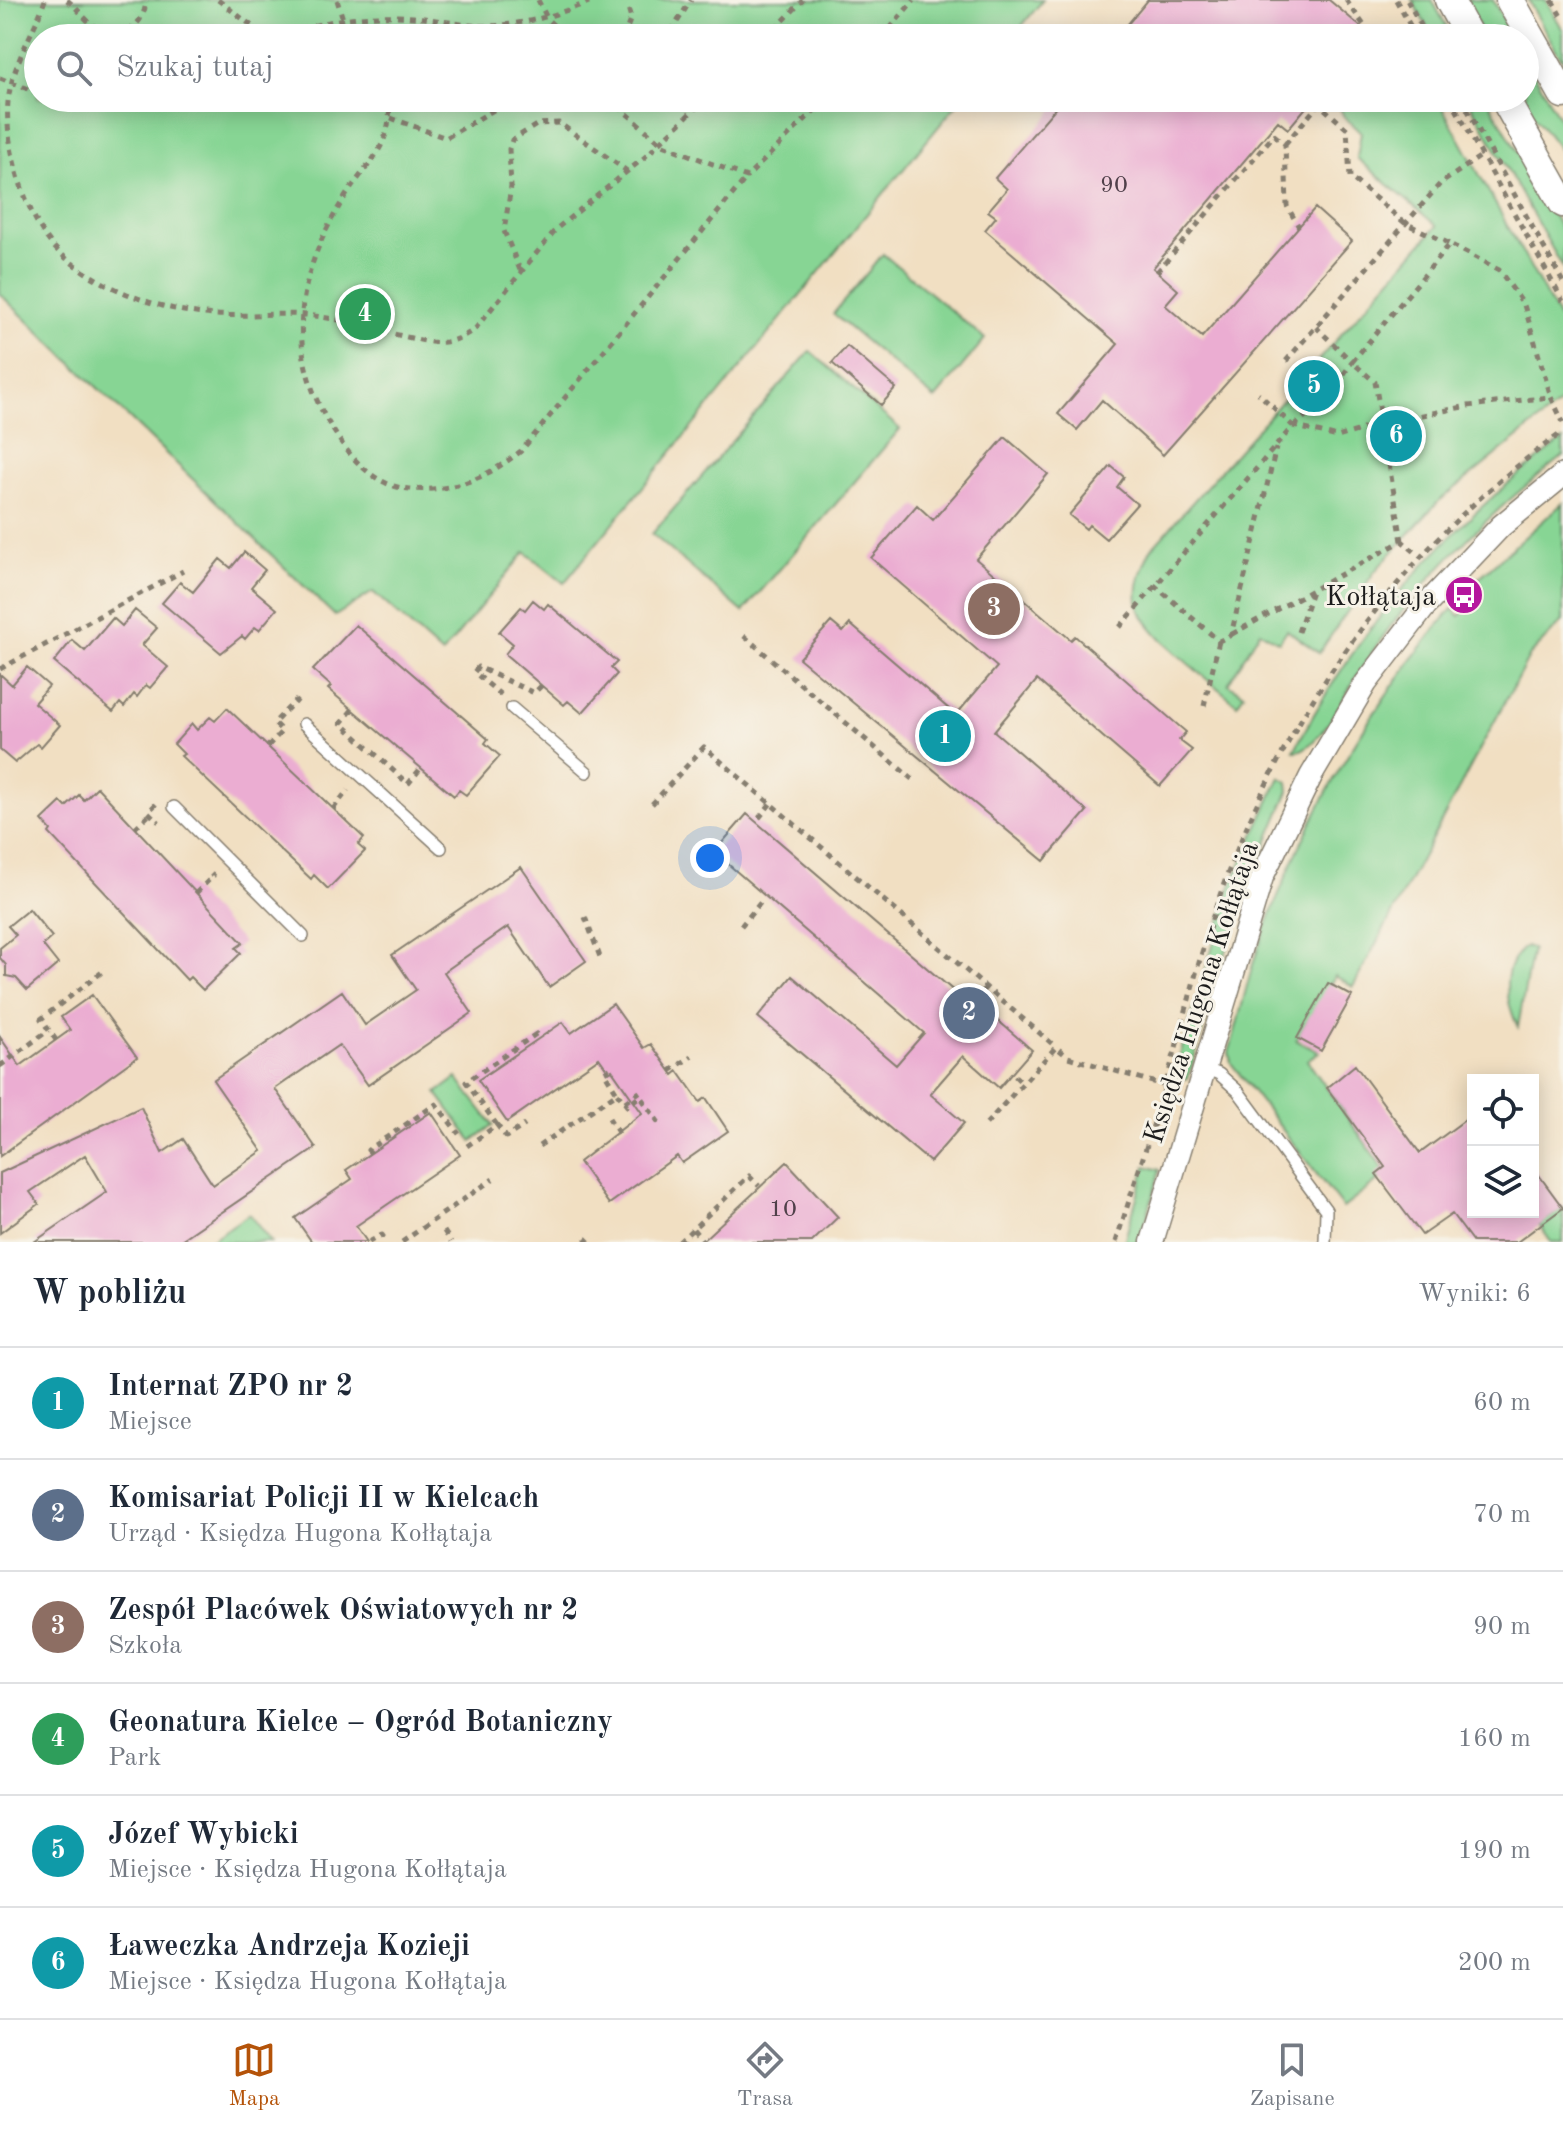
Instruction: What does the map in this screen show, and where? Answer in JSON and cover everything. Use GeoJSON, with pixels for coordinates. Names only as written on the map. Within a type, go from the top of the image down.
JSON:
{"type":"FeatureCollection","features":[{"type":"Feature","properties":{"kind":"street"},"geometry":{"type":"LineString","coordinates":[[1449,0],[1462,24]]}},
{"type":"Feature","properties":{"kind":"street"},"geometry":{"type":"LineString","coordinates":[[1510,0],[1524,24]]}},
{"type":"Feature","properties":{"kind":"street"},"geometry":{"type":"LineString","coordinates":[[1539,51],[1563,94]]}},
{"type":"Feature","properties":{"kind":"street"},"geometry":{"type":"LineString","coordinates":[[1512,112],[1563,203]]}},
{"type":"Feature","properties":{"kind":"street","name":"Księdza Hugona Kołłątaja"},"geometry":{"type":"LineString","coordinates":[[1152,1242],[1262,877],[1338,727],[1374,672],[1426,605],[1501,526],[1563,475]]}},
{"type":"Feature","properties":{"kind":"lane"},"geometry":{"type":"LineString","coordinates":[[512,708],[587,772]]}},
{"type":"Feature","properties":{"kind":"lane"},"geometry":{"type":"LineString","coordinates":[[304,724],[441,848]]}},
{"type":"Feature","properties":{"kind":"lane"},"geometry":{"type":"LineString","coordinates":[[174,807],[303,936]]}},
{"type":"Feature","properties":{"kind":"lane"},"geometry":{"type":"LineString","coordinates":[[1204,1068],[1219,1074],[1238,1091],[1326,1210],[1325,1242]]}},
{"type":"Feature","properties":{"kind":"path"},"geometry":{"type":"LineString","coordinates":[[35,24],[45,0]]}},
{"type":"Feature","properties":{"kind":"path"},"geometry":{"type":"LineString","coordinates":[[67,0],[92,24]]}},
{"type":"Feature","properties":{"kind":"path"},"geometry":{"type":"LineString","coordinates":[[137,24],[146,0]]}},
{"type":"Feature","properties":{"kind":"path"},"geometry":{"type":"LineString","coordinates":[[218,0],[250,24]]}},
{"type":"Feature","properties":{"kind":"path"},"geometry":{"type":"LineString","coordinates":[[337,0],[343,19]]}},
{"type":"Feature","properties":{"kind":"path"},"geometry":{"type":"LineString","coordinates":[[538,0],[554,24]]}},
{"type":"Feature","properties":{"kind":"path"},"geometry":{"type":"LineString","coordinates":[[676,24],[691,0]]}},
{"type":"Feature","properties":{"kind":"path"},"geometry":{"type":"LineString","coordinates":[[780,24],[803,0]]}},
{"type":"Feature","properties":{"kind":"path"},"geometry":{"type":"LineString","coordinates":[[894,24],[914,0]]}},
{"type":"Feature","properties":{"kind":"path"},"geometry":{"type":"LineString","coordinates":[[1346,0],[1363,24]]}},
{"type":"Feature","properties":{"kind":"path"},"geometry":{"type":"LineString","coordinates":[[1396,0],[1409,24]]}},
{"type":"Feature","properties":{"kind":"path"},"geometry":{"type":"LineString","coordinates":[[1407,0],[1420,24]]}},
{"type":"Feature","properties":{"kind":"path"},"geometry":{"type":"LineString","coordinates":[[1552,0],[1563,20]]}},
{"type":"Feature","properties":{"kind":"path"},"geometry":{"type":"LineString","coordinates":[[503,24],[547,17],[589,2]]}},
{"type":"Feature","properties":{"kind":"path"},"geometry":{"type":"LineString","coordinates":[[628,8],[631,18],[629,24]]}},
{"type":"Feature","properties":{"kind":"path"},"geometry":{"type":"LineString","coordinates":[[321,24],[343,19],[416,17],[474,24]]}},
{"type":"Feature","properties":{"kind":"path"},"geometry":{"type":"LineString","coordinates":[[24,51],[11,83],[8,118],[14,161],[39,222],[59,252],[80,269],[159,305],[204,314],[299,315],[345,321],[431,342],[450,343],[475,329],[520,270],[566,219],[660,143],[692,112]]}},
{"type":"Feature","properties":{"kind":"path"},"geometry":{"type":"LineString","coordinates":[[0,78],[24,88]]}},
{"type":"Feature","properties":{"kind":"path"},"geometry":{"type":"LineString","coordinates":[[390,112],[385,142],[333,217],[312,268],[299,315],[303,366],[329,424],[365,470],[380,481],[403,489],[431,491],[463,486],[495,471],[521,451],[747,177],[813,112]]}},
{"type":"Feature","properties":{"kind":"path"},"geometry":{"type":"LineString","coordinates":[[391,118],[446,138],[490,112]]}},
{"type":"Feature","properties":{"kind":"path"},"geometry":{"type":"LineString","coordinates":[[625,112],[660,143],[747,177]]}},
{"type":"Feature","properties":{"kind":"path"},"geometry":{"type":"LineString","coordinates":[[1299,227],[1287,206],[1285,144],[1312,112]]}},
{"type":"Feature","properties":{"kind":"path"},"geometry":{"type":"LineString","coordinates":[[1328,112],[1347,129],[1350,177],[1405,223],[1499,270],[1524,305],[1551,397],[1563,422]]}},
{"type":"Feature","properties":{"kind":"path"},"geometry":{"type":"LineString","coordinates":[[1457,112],[1563,301]]}},
{"type":"Feature","properties":{"kind":"path"},"geometry":{"type":"LineString","coordinates":[[1469,112],[1563,282]]}},
{"type":"Feature","properties":{"kind":"path"},"geometry":{"type":"LineString","coordinates":[[520,270],[504,231],[511,187],[509,149],[512,140],[538,124],[559,123],[627,171]]}},
{"type":"Feature","properties":{"kind":"path"},"geometry":{"type":"LineString","coordinates":[[1157,272],[1274,135],[1285,144]]}},
{"type":"Feature","properties":{"kind":"path"},"geometry":{"type":"LineString","coordinates":[[1286,361],[1440,184],[1481,156]]}},
{"type":"Feature","properties":{"kind":"path"},"geometry":{"type":"LineString","coordinates":[[1120,627],[1293,426],[1330,395],[1352,362],[1450,244]]}},
{"type":"Feature","properties":{"kind":"path"},"geometry":{"type":"LineString","coordinates":[[1316,327],[1375,382],[1402,541],[1421,557]]}},
{"type":"Feature","properties":{"kind":"path"},"geometry":{"type":"LineString","coordinates":[[1258,393],[1293,426],[1338,437],[1382,423],[1468,406],[1551,397]]}},
{"type":"Feature","properties":{"kind":"path"},"geometry":{"type":"LineString","coordinates":[[1231,635],[1277,445]]}},
{"type":"Feature","properties":{"kind":"path"},"geometry":{"type":"LineString","coordinates":[[1219,641],[1402,541]]}},
{"type":"Feature","properties":{"kind":"path"},"geometry":{"type":"LineString","coordinates":[[0,669],[183,571]]}},
{"type":"Feature","properties":{"kind":"path"},"geometry":{"type":"LineString","coordinates":[[1154,585],[1219,641]]}},
{"type":"Feature","properties":{"kind":"path"},"geometry":{"type":"LineString","coordinates":[[1298,632],[1313,590]]}},
{"type":"Feature","properties":{"kind":"path"},"geometry":{"type":"LineString","coordinates":[[744,636],[912,779]]}},
{"type":"Feature","properties":{"kind":"path"},"geometry":{"type":"LineString","coordinates":[[1204,706],[1219,641]]}},
{"type":"Feature","properties":{"kind":"path"},"geometry":{"type":"LineString","coordinates":[[512,708],[474,672],[478,667],[534,693],[542,685]]}},
{"type":"Feature","properties":{"kind":"path"},"geometry":{"type":"LineString","coordinates":[[352,710],[341,723],[408,784]]}},
{"type":"Feature","properties":{"kind":"path"},"geometry":{"type":"LineString","coordinates":[[652,804],[704,747],[1068,1057],[1166,1086]]}},
{"type":"Feature","properties":{"kind":"path"},"geometry":{"type":"LineString","coordinates":[[399,794],[421,768]]}},
{"type":"Feature","properties":{"kind":"path"},"geometry":{"type":"LineString","coordinates":[[759,818],[771,803]]}},
{"type":"Feature","properties":{"kind":"path"},"geometry":{"type":"LineString","coordinates":[[135,828],[152,810],[161,824]]}},
{"type":"Feature","properties":{"kind":"path"},"geometry":{"type":"LineString","coordinates":[[196,893],[213,876],[208,870]]}},
{"type":"Feature","properties":{"kind":"path"},"geometry":{"type":"LineString","coordinates":[[741,926],[761,902]]}},
{"type":"Feature","properties":{"kind":"path"},"geometry":{"type":"LineString","coordinates":[[585,917],[600,957]]}},
{"type":"Feature","properties":{"kind":"path"},"geometry":{"type":"LineString","coordinates":[[56,1040],[41,1019],[106,969]]}},
{"type":"Feature","properties":{"kind":"path"},"geometry":{"type":"LineString","coordinates":[[973,1001],[986,987]]}},
{"type":"Feature","properties":{"kind":"path"},"geometry":{"type":"LineString","coordinates":[[0,1066],[49,1030]]}},
{"type":"Feature","properties":{"kind":"path"},"geometry":{"type":"LineString","coordinates":[[525,1125],[506,1137],[466,1082],[536,1034],[538,1038]]}},
{"type":"Feature","properties":{"kind":"path"},"geometry":{"type":"LineString","coordinates":[[986,1124],[1056,1047]]}},
{"type":"Feature","properties":{"kind":"path"},"geometry":{"type":"LineString","coordinates":[[670,1071],[692,1056]]}},
{"type":"Feature","properties":{"kind":"path"},"geometry":{"type":"LineString","coordinates":[[610,1069],[604,1072],[627,1106],[640,1096],[659,1123]]}},
{"type":"Feature","properties":{"kind":"path"},"geometry":{"type":"LineString","coordinates":[[1015,1076],[1023,1084]]}},
{"type":"Feature","properties":{"kind":"path"},"geometry":{"type":"LineString","coordinates":[[625,1102],[641,1091]]}},
{"type":"Feature","properties":{"kind":"path"},"geometry":{"type":"LineString","coordinates":[[539,1146],[617,1093]]}},
{"type":"Feature","properties":{"kind":"path"},"geometry":{"type":"LineString","coordinates":[[371,1153],[368,1150],[436,1104],[459,1134]]}},
{"type":"Feature","properties":{"kind":"path"},"geometry":{"type":"LineString","coordinates":[[609,1118],[619,1134]]}},
{"type":"Feature","properties":{"kind":"path"},"geometry":{"type":"LineString","coordinates":[[467,1146],[497,1125]]}},
{"type":"Feature","properties":{"kind":"path"},"geometry":{"type":"LineString","coordinates":[[679,1242],[749,1176],[759,1186]]}},
{"type":"Feature","properties":{"kind":"path"},"geometry":{"type":"LineString","coordinates":[[402,1242],[493,1179]]}},
{"type":"Feature","properties":{"kind":"path"},"geometry":{"type":"LineString","coordinates":[[693,1229],[702,1240]]}},
{"type":"Feature","properties":{"kind":"path"},"geometry":{"type":"LineString","coordinates":[[444,1231],[451,1242]]}},
{"type":"Feature","properties":{"kind":"path"},"geometry":{"type":"LineString","coordinates":[[369,1242],[382,1235],[387,1242]]}},
{"type":"Feature","properties":{"kind":"green space"},"geometry":{"type":"Polygon","coordinates":[[[0,0],[1043,0],[1023,24],[24,24],[24,112],[951,112],[564,583],[525,552],[442,654],[373,592],[335,616],[0,294],[0,0]]]}},
{"type":"Feature","properties":{"kind":"green space"},"geometry":{"type":"Polygon","coordinates":[[[1412,0],[1432,0],[1445,24],[1425,24],[1412,0]]]}},
{"type":"Feature","properties":{"kind":"green space"},"geometry":{"type":"Polygon","coordinates":[[[1464,0],[1493,0],[1506,24],[1477,24],[1464,0]]]}},
{"type":"Feature","properties":{"kind":"green space"},"geometry":{"type":"Polygon","coordinates":[[[1528,0],[1546,0],[1563,30],[1563,62],[1528,0]]]}},
{"type":"Feature","properties":{"kind":"green space"},"geometry":{"type":"Polygon","coordinates":[[[1539,82],[1563,125],[1563,154],[1531,112],[1539,112],[1539,82]]]}},
{"type":"Feature","properties":{"kind":"green space"},"geometry":{"type":"Polygon","coordinates":[[[1342,112],[1445,112],[1563,326],[1563,401],[1438,502],[1375,571],[1319,653],[1287,630],[1279,642],[1260,631],[1228,684],[1244,694],[1237,704],[1180,657],[1152,629],[1138,603],[1139,582],[1151,549],[1437,226],[1357,158],[1361,132],[1342,112]]]}},
{"type":"Feature","properties":{"kind":"green space"},"geometry":{"type":"Polygon","coordinates":[[[1475,112],[1495,112],[1563,232],[1563,268],[1475,112]]]}},
{"type":"Feature","properties":{"kind":"green space"},"geometry":{"type":"Polygon","coordinates":[[[883,254],[985,339],[935,399],[833,314],[883,254]]]}},
{"type":"Feature","properties":{"kind":"green space"},"geometry":{"type":"Polygon","coordinates":[[[810,351],[900,429],[743,612],[652,534],[810,351]]]}},
{"type":"Feature","properties":{"kind":"green space"},"geometry":{"type":"Polygon","coordinates":[[[1563,440],[1563,456],[1479,528],[1427,582],[1381,639],[1322,731],[1313,742],[1294,751],[1347,661],[1410,580],[1483,506],[1563,440]]]}},
{"type":"Feature","properties":{"kind":"green space"},"geometry":{"type":"Polygon","coordinates":[[[1563,503],[1563,621],[1530,655],[1353,987],[1335,976],[1296,1040],[1319,1052],[1307,1060],[1387,1174],[1343,1208],[1231,1063],[1229,1052],[1251,969],[1272,910],[1313,818],[1391,689],[1452,609],[1460,616],[1483,591],[1474,582],[1563,503]]]}},
{"type":"Feature","properties":{"kind":"green space"},"geometry":{"type":"Polygon","coordinates":[[[1280,777],[1288,782],[1289,791],[1240,906],[1188,1079],[1173,1078],[1230,888],[1280,777]]]}},
{"type":"Feature","properties":{"kind":"green space"},"geometry":{"type":"Polygon","coordinates":[[[1526,946],[1532,949],[1518,1027],[1510,1006],[1508,973],[1517,954],[1526,946]]]}},
{"type":"Feature","properties":{"kind":"green space"},"geometry":{"type":"Polygon","coordinates":[[[457,1078],[493,1125],[472,1141],[437,1093],[457,1078]]]}},
{"type":"Feature","properties":{"kind":"green space"},"geometry":{"type":"Polygon","coordinates":[[[1146,1166],[1160,1170],[1140,1242],[1124,1242],[1146,1166]]]}},
{"type":"Feature","properties":{"kind":"green space"},"geometry":{"type":"Polygon","coordinates":[[[1563,1208],[1563,1242],[1551,1242],[1539,1225],[1563,1208]]]}},
{"type":"Feature","properties":{"kind":"green space"},"geometry":{"type":"Polygon","coordinates":[[[249,1214],[271,1242],[208,1242],[249,1214]]]}},
{"type":"Feature","properties":{"kind":"building"},"geometry":{"type":"Polygon","coordinates":[[[1148,0],[1329,0],[1357,24],[1128,24],[1148,0]]]}},
{"type":"Feature","properties":{"kind":"building"},"geometry":{"type":"Polygon","coordinates":[[[1052,112],[1302,112],[1288,129],[1278,121],[1153,268],[1178,290],[1165,305],[1202,337],[1315,208],[1352,241],[1163,455],[1102,400],[1077,430],[1058,414],[1118,344],[985,230],[996,217],[988,211],[1007,189],[995,178],[1052,112]]]}},
{"type":"Feature","properties":{"kind":"building"},"geometry":{"type":"Polygon","coordinates":[[[847,346],[896,388],[881,405],[832,363],[847,346]]]}},
{"type":"Feature","properties":{"kind":"building"},"geometry":{"type":"Polygon","coordinates":[[[1005,437],[1048,474],[976,559],[1071,640],[1075,636],[1186,732],[1179,740],[1192,750],[1160,786],[1037,680],[994,731],[1087,811],[1044,861],[799,658],[831,622],[843,632],[850,624],[956,715],[997,667],[871,558],[917,505],[933,520],[1005,437]]]}},
{"type":"Feature","properties":{"kind":"building"},"geometry":{"type":"Polygon","coordinates":[[[1111,466],[1124,477],[1117,487],[1137,504],[1106,539],[1089,525],[1086,529],[1069,515],[1111,466]]]}},
{"type":"Feature","properties":{"kind":"building"},"geometry":{"type":"Polygon","coordinates":[[[244,552],[265,570],[251,587],[277,609],[259,630],[255,627],[245,639],[242,636],[221,653],[162,603],[180,582],[193,592],[220,559],[231,568],[244,552]]]}},
{"type":"Feature","properties":{"kind":"building"},"geometry":{"type":"Polygon","coordinates":[[[533,600],[544,609],[548,604],[617,662],[611,668],[617,674],[582,713],[568,701],[564,705],[505,654],[513,644],[499,632],[521,607],[525,610],[533,600]]]}},
{"type":"Feature","properties":{"kind":"building"},"geometry":{"type":"Polygon","coordinates":[[[135,610],[157,628],[142,645],[168,667],[150,688],[146,685],[137,697],[134,694],[124,707],[120,703],[113,712],[54,662],[72,640],[85,651],[113,618],[122,626],[135,610]]]}},
{"type":"Feature","properties":{"kind":"building"},"geometry":{"type":"Polygon","coordinates":[[[356,625],[488,739],[485,743],[500,756],[466,795],[459,790],[454,796],[328,689],[331,686],[313,670],[356,625]]]}},
{"type":"Feature","properties":{"kind":"building"},"geometry":{"type":"Polygon","coordinates":[[[27,667],[49,686],[34,703],[60,725],[41,747],[37,744],[15,763],[0,750],[0,674],[12,685],[27,667]]]}},
{"type":"Feature","properties":{"kind":"building"},"geometry":{"type":"Polygon","coordinates":[[[227,708],[364,838],[358,845],[365,851],[328,889],[314,875],[311,879],[181,756],[184,754],[174,744],[192,724],[197,730],[210,717],[215,721],[227,708]]]}},
{"type":"Feature","properties":{"kind":"building"},"geometry":{"type":"Polygon","coordinates":[[[97,787],[243,943],[236,948],[241,953],[203,990],[190,977],[187,980],[49,833],[51,830],[42,820],[61,802],[66,807],[79,795],[84,800],[97,787]]]}},
{"type":"Feature","properties":{"kind":"building"},"geometry":{"type":"Polygon","coordinates":[[[747,814],[976,1010],[980,1005],[1032,1050],[999,1088],[963,1056],[930,1094],[964,1123],[930,1162],[758,1017],[792,976],[896,1065],[924,1033],[714,852],[747,814]]]}},
{"type":"Feature","properties":{"kind":"building"},"geometry":{"type":"Polygon","coordinates":[[[521,867],[586,961],[549,987],[508,927],[444,972],[472,1013],[368,1085],[339,1045],[275,1089],[316,1148],[178,1242],[34,1242],[107,1192],[85,1155],[30,1192],[39,1204],[0,1233],[0,1173],[141,1107],[162,1153],[183,1139],[213,1185],[262,1151],[213,1080],[342,991],[365,1025],[416,990],[392,955],[521,867]]]}},
{"type":"Feature","properties":{"kind":"building"},"geometry":{"type":"Polygon","coordinates":[[[29,909],[52,937],[43,945],[58,964],[27,990],[16,978],[6,976],[0,948],[16,935],[8,926],[29,909]]]}},
{"type":"Feature","properties":{"kind":"building"},"geometry":{"type":"Polygon","coordinates":[[[1328,983],[1352,996],[1321,1051],[1297,1038],[1328,983]]]}},
{"type":"Feature","properties":{"kind":"building"},"geometry":{"type":"Polygon","coordinates":[[[92,995],[137,1057],[0,1156],[0,1037],[20,1066],[70,1030],[61,1017],[92,995]]]}},
{"type":"Feature","properties":{"kind":"building"},"geometry":{"type":"Polygon","coordinates":[[[613,1004],[644,1048],[651,1044],[673,1075],[678,1071],[700,1102],[706,1098],[728,1131],[682,1163],[677,1156],[609,1204],[579,1162],[642,1113],[612,1070],[609,1072],[599,1058],[507,1122],[478,1080],[563,1022],[571,1033],[613,1004]]]}},
{"type":"Feature","properties":{"kind":"building"},"geometry":{"type":"Polygon","coordinates":[[[1355,1065],[1420,1153],[1467,1118],[1467,1218],[1539,1218],[1539,1175],[1563,1208],[1517,1242],[1473,1242],[1452,1214],[1422,1235],[1376,1174],[1385,1167],[1327,1088],[1355,1065]]]}},
{"type":"Feature","properties":{"kind":"building"},"geometry":{"type":"Polygon","coordinates":[[[431,1112],[460,1155],[356,1226],[367,1242],[312,1242],[295,1218],[352,1179],[346,1170],[431,1112]]]}},
{"type":"Feature","properties":{"kind":"building"},"geometry":{"type":"Polygon","coordinates":[[[787,1162],[838,1217],[812,1242],[701,1242],[787,1162]]]}},
{"type":"Feature","properties":{"kind":"place","name":"Geonatura Kielce – Ogród Botaniczny"},"geometry":{"type":"Point","coordinates":[365,314]}},
{"type":"Feature","properties":{"kind":"place","name":"Józef Wybicki"},"geometry":{"type":"Point","coordinates":[1314,386]}},
{"type":"Feature","properties":{"kind":"place","name":"Ławeczka Andrzeja Kozieji"},"geometry":{"type":"Point","coordinates":[1396,436]}},
{"type":"Feature","properties":{"kind":"place","name":"Kołłątaja"},"geometry":{"type":"Point","coordinates":[1464,595]}},
{"type":"Feature","properties":{"kind":"place","name":"Zespół Placówek Oświatowych nr 2"},"geometry":{"type":"Point","coordinates":[994,609]}},
{"type":"Feature","properties":{"kind":"place","name":"Internat ZPO nr 2"},"geometry":{"type":"Point","coordinates":[945,736]}},
{"type":"Feature","properties":{"kind":"place","name":"Komisariat Policji II w Kielcach"},"geometry":{"type":"Point","coordinates":[969,1013]}}]}
